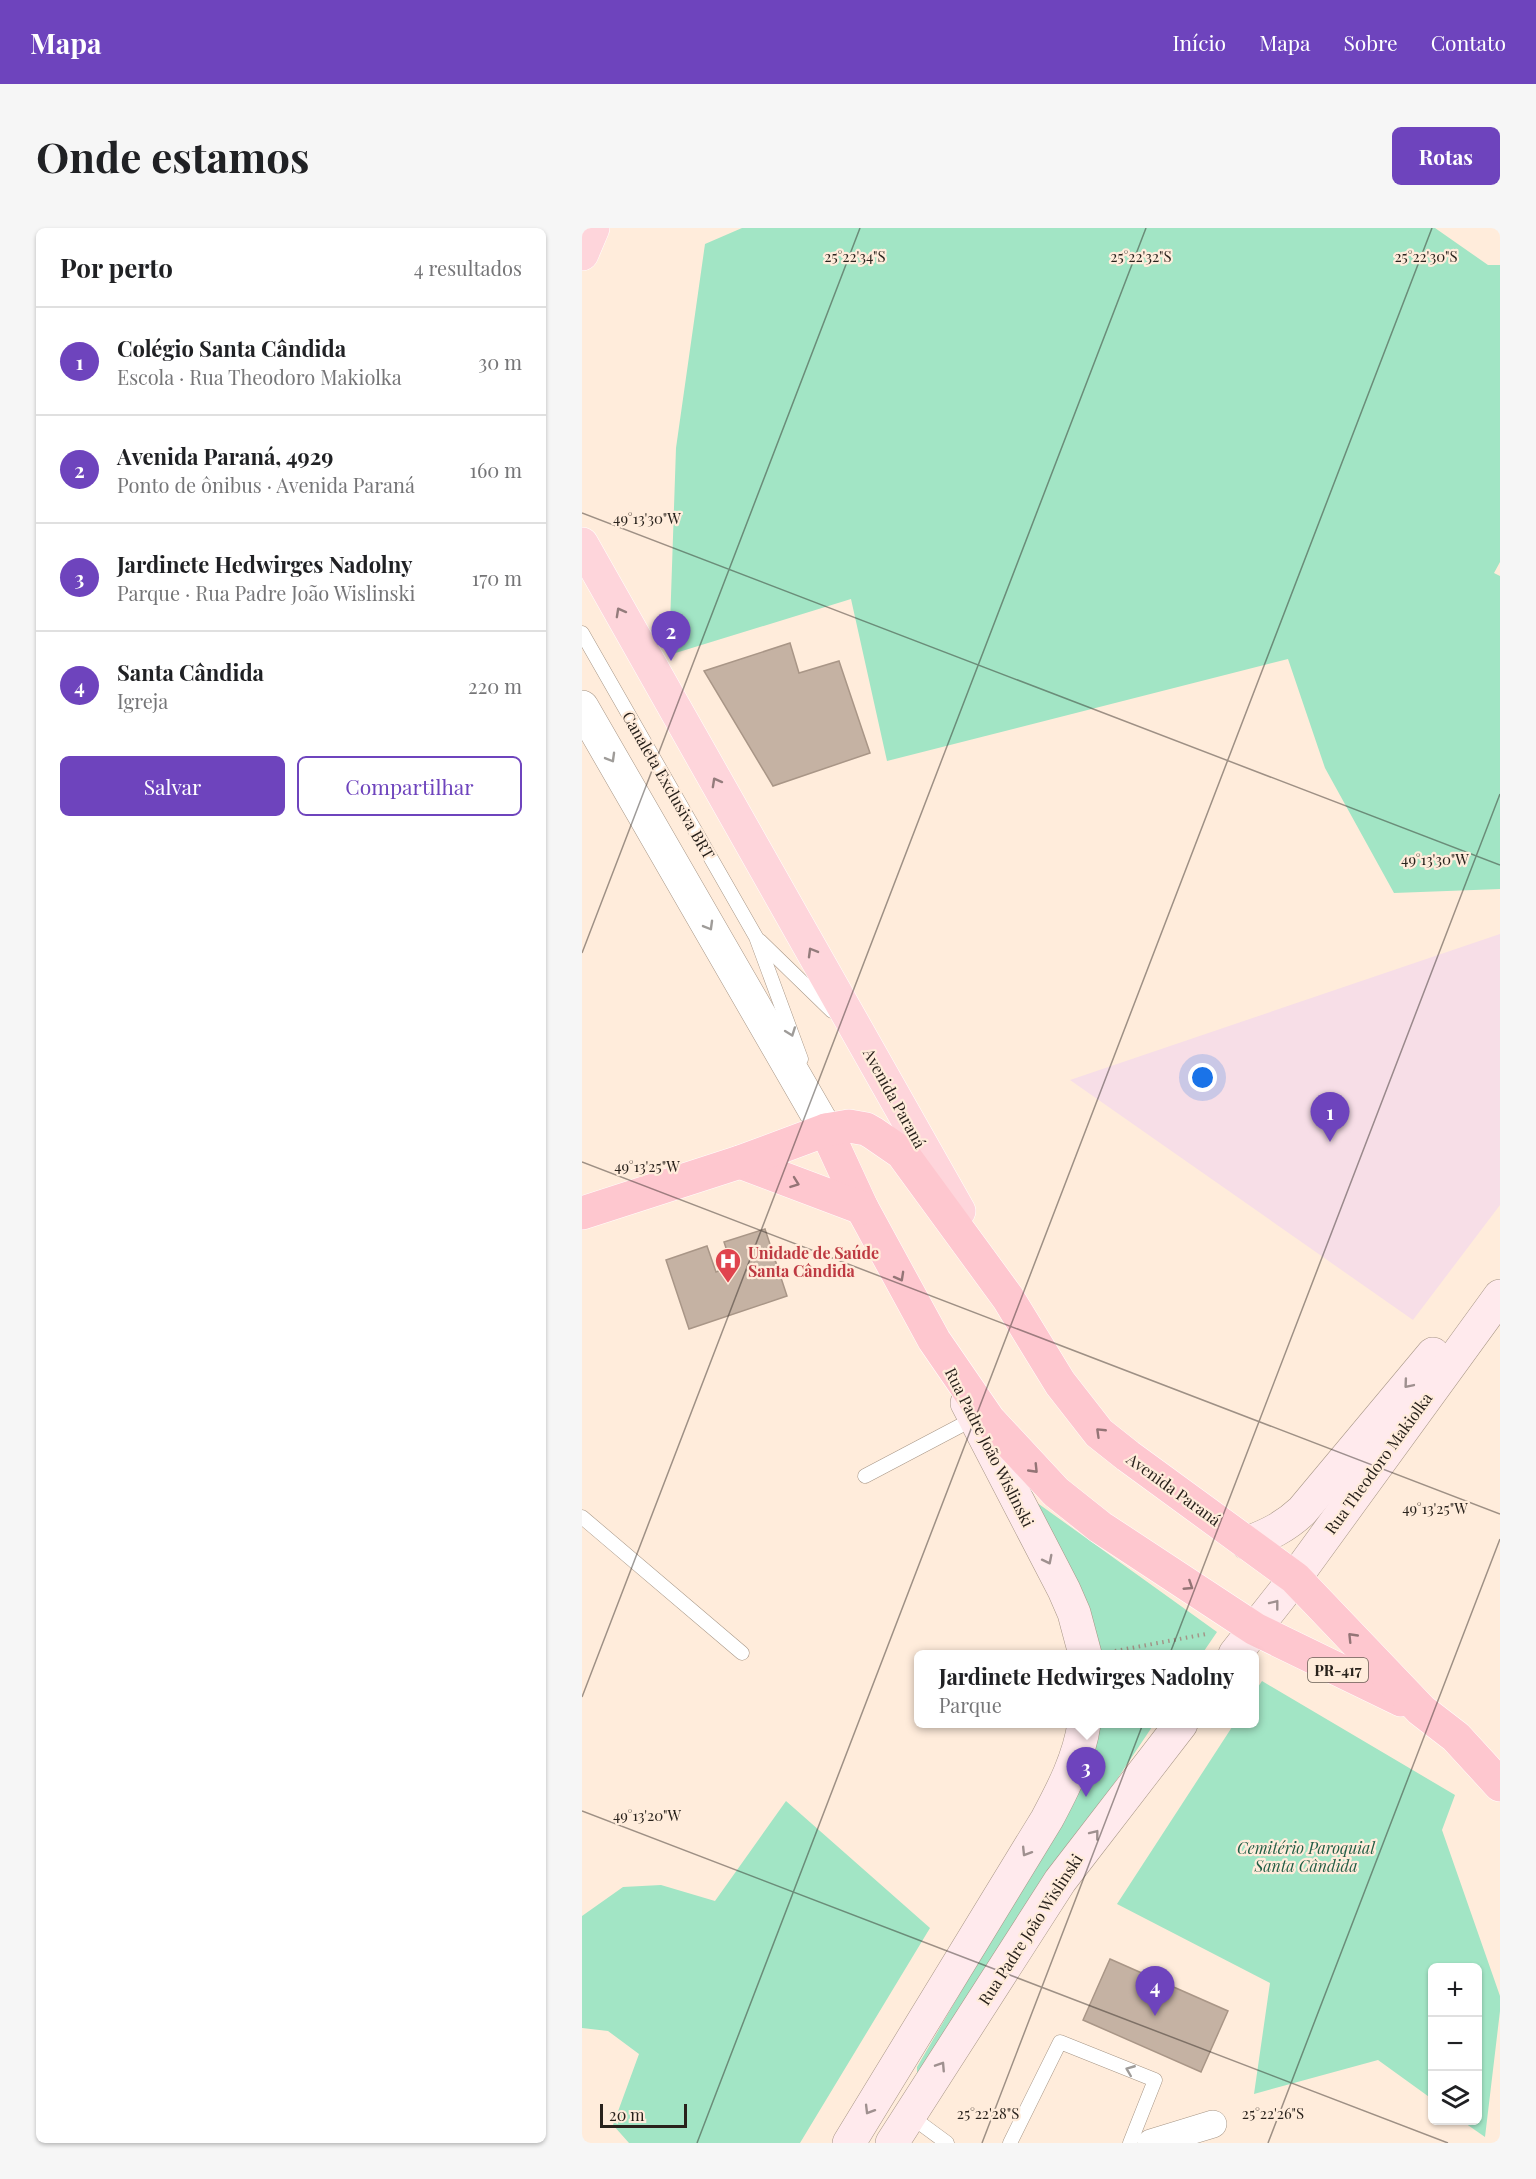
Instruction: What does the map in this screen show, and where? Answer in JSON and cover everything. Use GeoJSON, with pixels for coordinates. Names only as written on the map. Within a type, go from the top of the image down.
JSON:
{"type":"FeatureCollection","features":[{"type":"Feature","properties":{"kind":"highway"},"geometry":{"type":"LineString","coordinates":[[582,1213],[740,1162],[826,1130],[849,1126],[866,1129],[902,1153],[1008,1298]]}},
{"type":"Feature","properties":{"kind":"highway"},"geometry":{"type":"LineString","coordinates":[[826,1130],[856,1196],[934,1340],[989,1420],[1056,1492],[1245,1642]]}},
{"type":"Feature","properties":{"kind":"highway"},"geometry":{"type":"LineString","coordinates":[[856,1196],[844,1161],[848,1142],[854,1135],[863,1132],[873,1133]]}},
{"type":"Feature","properties":{"kind":"highway"},"geometry":{"type":"LineString","coordinates":[[740,1162],[856,1196]]}},
{"type":"Feature","properties":{"kind":"highway","name":"Avenida Paraná"},"geometry":{"type":"LineString","coordinates":[[1008,1298],[1060,1383],[1099,1433],[1295,1578]]}},
{"type":"Feature","properties":{"kind":"highway","name":"PR-417"},"geometry":{"type":"LineString","coordinates":[[1295,1578],[1421,1710],[1456,1737],[1500,1785]]}},
{"type":"Feature","properties":{"kind":"highway","name":"PR-417"},"geometry":{"type":"LineString","coordinates":[[1245,1642],[1421,1710]]}},
{"type":"Feature","properties":{"kind":"main road"},"geometry":{"type":"LineString","coordinates":[[582,254],[593,228]]}},
{"type":"Feature","properties":{"kind":"main road","name":"Avenida Paraná"},"geometry":{"type":"LineString","coordinates":[[582,544],[1008,1298]]}},
{"type":"Feature","properties":{"kind":"main road","name":"Rua Theodoro Makiolka"},"geometry":{"type":"LineString","coordinates":[[1247,1543],[1275,1532],[1302,1511],[1500,1275]]}},
{"type":"Feature","properties":{"kind":"main road","name":"Rua Theodoro Makiolka"},"geometry":{"type":"LineString","coordinates":[[1245,1642],[1295,1578],[1500,1296]]}},
{"type":"Feature","properties":{"kind":"main road","name":"Rua Padre João Wislinski"},"geometry":{"type":"LineString","coordinates":[[934,1340],[1064,1590],[1077,1623],[1093,1650]]}},
{"type":"Feature","properties":{"kind":"main road"},"geometry":{"type":"LineString","coordinates":[[849,2143],[1062,1791],[1075,1760],[1083,1728]]}},
{"type":"Feature","properties":{"kind":"main road","name":"Rua Padre João Wislinski"},"geometry":{"type":"LineString","coordinates":[[891,2143],[1060,1881],[1178,1728]]}},
{"type":"Feature","properties":{"kind":"main road"},"geometry":{"type":"LineString","coordinates":[[909,2115],[903,2092],[908,2066],[937,2018],[965,1953]]}},
{"type":"Feature","properties":{"kind":"street"},"geometry":{"type":"LineString","coordinates":[[582,707],[826,1130]]}},
{"type":"Feature","properties":{"kind":"street"},"geometry":{"type":"LineString","coordinates":[[1151,2143],[1213,2124]]}},
{"type":"Feature","properties":{"kind":"lane","name":"Canaleta Exclusiva BRT"},"geometry":{"type":"LineString","coordinates":[[582,633],[756,937],[826,1130]]}},
{"type":"Feature","properties":{"kind":"lane","name":"Canaleta Exclusiva BRT"},"geometry":{"type":"LineString","coordinates":[[756,937],[862,1039]]}},
{"type":"Feature","properties":{"kind":"lane"},"geometry":{"type":"LineString","coordinates":[[865,1476],[975,1418]]}},
{"type":"Feature","properties":{"kind":"lane"},"geometry":{"type":"LineString","coordinates":[[582,1517],[742,1653]]}},
{"type":"Feature","properties":{"kind":"lane"},"geometry":{"type":"LineString","coordinates":[[998,2143],[1013,2138],[1060,2042],[1155,2080],[1130,2143]]}},
{"type":"Feature","properties":{"kind":"lane"},"geometry":{"type":"LineString","coordinates":[[909,2115],[947,2143]]}},
{"type":"Feature","properties":{"kind":"path"},"geometry":{"type":"LineString","coordinates":[[1117,1650],[1217,1632],[1245,1642]]}},
{"type":"Feature","properties":{"kind":"shaded area"},"geometry":{"type":"Polygon","coordinates":[[[1500,934],[1500,1205],[1413,1320],[1070,1080],[1500,934]]]}},
{"type":"Feature","properties":{"kind":"green space"},"geometry":{"type":"Polygon","coordinates":[[[742,228],[1435,228],[1488,265],[1500,265],[1500,562],[1494,573],[1500,576],[1500,889],[1394,893],[1325,768],[1288,659],[887,761],[851,599],[669,655],[676,448],[705,244],[742,228]]]}},
{"type":"Feature","properties":{"kind":"green space"},"geometry":{"type":"Polygon","coordinates":[[[1029,1497],[1217,1632],[1205,1650],[1100,1650],[1097,1633],[1082,1593],[1029,1497]]]}},
{"type":"Feature","properties":{"kind":"green space","name":"Cemitério Paroquial Santa Cândida"},"geometry":{"type":"Polygon","coordinates":[[[1262,1681],[1455,1795],[1442,1830],[1500,1996],[1485,2137],[1468,2125],[1482,2125],[1482,1963],[1428,1963],[1428,2096],[1378,2060],[1254,2094],[1270,1983],[1117,1904],[1231,1728],[1259,1728],[1259,1686],[1262,1681]]]}},
{"type":"Feature","properties":{"kind":"green space"},"geometry":{"type":"Polygon","coordinates":[[[1096,1728],[1151,1728],[917,2078],[917,2067],[962,1990],[988,1932],[1096,1728]]]}},
{"type":"Feature","properties":{"kind":"green space"},"geometry":{"type":"Polygon","coordinates":[[[786,1801],[930,1928],[800,2143],[629,2143],[613,2125],[639,2054],[608,2031],[582,2028],[582,1916],[623,1887],[661,1885],[715,1901],[786,1801]]]}},
{"type":"Feature","properties":{"kind":"building"},"geometry":{"type":"Polygon","coordinates":[[[790,643],[799,673],[839,661],[870,753],[773,786],[704,671],[790,643]]]}},
{"type":"Feature","properties":{"kind":"building","name":"Unidade de Saúde Santa Cândida"},"geometry":{"type":"Polygon","coordinates":[[[765,1229],[787,1296],[689,1329],[666,1260],[707,1246],[716,1272],[732,1266],[724,1242],[765,1229]]]}},
{"type":"Feature","properties":{"kind":"building"},"geometry":{"type":"Polygon","coordinates":[[[1110,1959],[1228,2011],[1201,2072],[1083,2020],[1110,1959]]]}},
{"type":"Feature","properties":{"kind":"place","name":"Avenida Paraná, 4929"},"geometry":{"type":"Point","coordinates":[671,661]}},
{"type":"Feature","properties":{"kind":"place","name":"Colégio Santa Cândida"},"geometry":{"type":"Point","coordinates":[1330,1142]}},
{"type":"Feature","properties":{"kind":"place","name":"Unidade de Saúde Santa Cândida"},"geometry":{"type":"Point","coordinates":[728,1284]}},
{"type":"Feature","properties":{"kind":"place","name":"Jardinete Hedwirges Nadolny"},"geometry":{"type":"Point","coordinates":[1086,1797]}},
{"type":"Feature","properties":{"kind":"place","name":"Santa Cândida"},"geometry":{"type":"Point","coordinates":[1155,2016]}}]}
